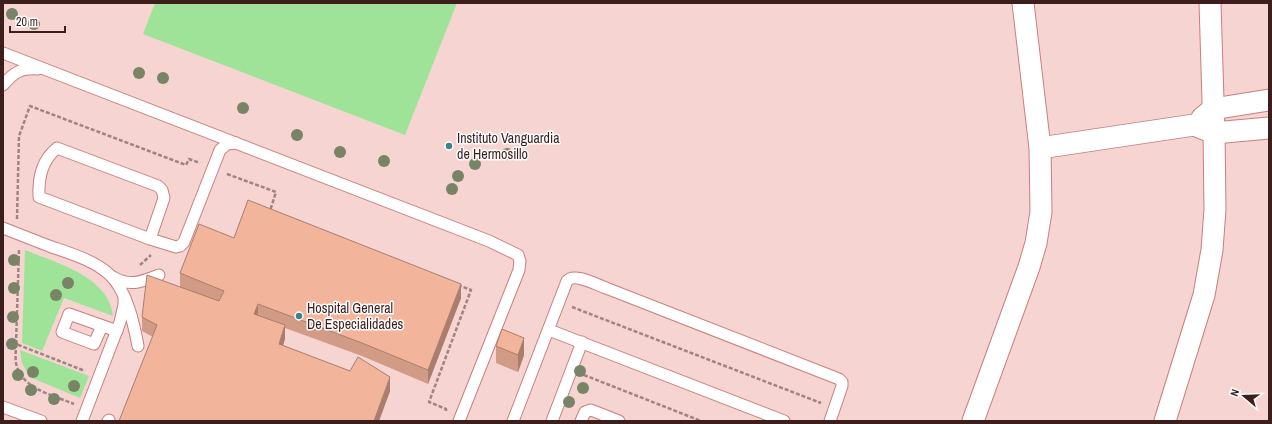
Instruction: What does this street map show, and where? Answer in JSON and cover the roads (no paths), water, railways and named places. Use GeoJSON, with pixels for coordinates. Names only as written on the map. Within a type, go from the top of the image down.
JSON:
{"type":"FeatureCollection","features":[{"type":"Feature","properties":{"kind":"street"},"geometry":{"type":"LineString","coordinates":[[974,421],[1029,267],[1036,243],[1041,212],[1040,148],[1023,3]]}},
{"type":"Feature","properties":{"kind":"street"},"geometry":{"type":"LineString","coordinates":[[1165,421],[1204,294],[1212,250],[1215,209],[1210,3]]}},
{"type":"Feature","properties":{"kind":"street"},"geometry":{"type":"LineString","coordinates":[[1194,125],[1213,109],[1269,100]]}},
{"type":"Feature","properties":{"kind":"street"},"geometry":{"type":"LineString","coordinates":[[1040,148],[1194,125],[1214,133],[1269,128]]}},
{"type":"Feature","properties":{"kind":"lane"},"geometry":{"type":"LineString","coordinates":[[3,53],[489,241],[518,255],[520,261],[519,270],[459,421]]}},
{"type":"Feature","properties":{"kind":"lane"},"geometry":{"type":"LineString","coordinates":[[3,85],[12,75],[22,70],[45,69]]}},
{"type":"Feature","properties":{"kind":"lane"},"geometry":{"type":"LineString","coordinates":[[214,134],[220,141],[220,150]]}},
{"type":"Feature","properties":{"kind":"lane"},"geometry":{"type":"LineString","coordinates":[[150,239],[164,198],[162,190],[158,186],[57,148],[51,153],[44,164],[40,176],[39,197],[150,239],[176,247],[180,246],[184,242],[220,150],[226,144],[237,143]]}},
{"type":"Feature","properties":{"kind":"lane"},"geometry":{"type":"LineString","coordinates":[[3,228],[82,258],[119,281],[128,284],[159,275]]}},
{"type":"Feature","properties":{"kind":"lane"},"geometry":{"type":"LineString","coordinates":[[110,275],[124,298],[135,328],[138,346]]}},
{"type":"Feature","properties":{"kind":"lane"},"geometry":{"type":"LineString","coordinates":[[514,421],[567,281],[569,278],[573,277],[835,377],[842,382],[842,386],[830,421]]}},
{"type":"Feature","properties":{"kind":"lane"},"geometry":{"type":"LineString","coordinates":[[82,421],[123,313],[124,298]]}},
{"type":"Feature","properties":{"kind":"lane"},"geometry":{"type":"LineString","coordinates":[[102,326],[116,331]]}},
{"type":"Feature","properties":{"kind":"lane"},"geometry":{"type":"LineString","coordinates":[[549,330],[784,421]]}},
{"type":"Feature","properties":{"kind":"lane"},"geometry":{"type":"LineString","coordinates":[[552,421],[582,342]]}},
{"type":"Feature","properties":{"kind":"lane"},"geometry":{"type":"LineString","coordinates":[[3,407],[41,421]]}},
{"type":"Feature","properties":{"kind":"lane"},"geometry":{"type":"LineString","coordinates":[[581,421],[585,412],[591,410],[619,421]]}},
{"type":"Feature","properties":{"kind":"place","name":"Instituto Vanguardia de Hermosillo"},"geometry":{"type":"Point","coordinates":[449,146]}},
{"type":"Feature","properties":{"kind":"place","name":"Hospital General De Especialidades"},"geometry":{"type":"Point","coordinates":[299,316]}}]}
